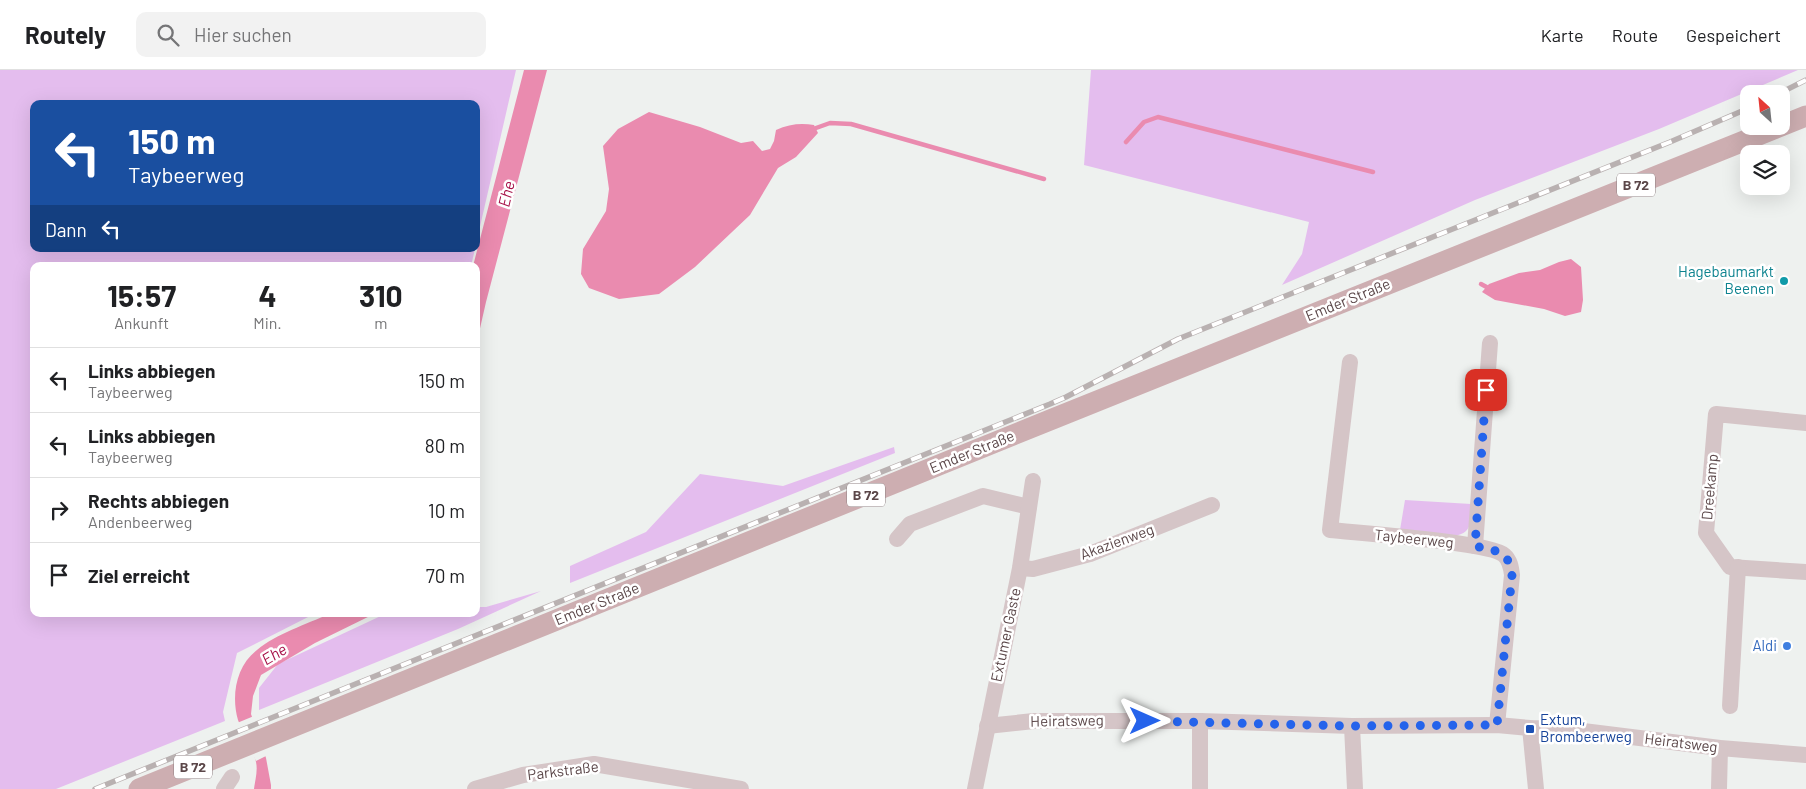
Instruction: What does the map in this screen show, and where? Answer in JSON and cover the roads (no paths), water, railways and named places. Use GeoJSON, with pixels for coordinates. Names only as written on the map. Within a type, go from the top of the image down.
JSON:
{"type":"FeatureCollection","features":[{"type":"Feature","properties":{"kind":"main road","name":"Emder Straße"},"geometry":{"type":"LineString","coordinates":[[139,789],[1806,116]]}},
{"type":"Feature","properties":{"kind":"street"},"geometry":{"type":"LineString","coordinates":[[1475,546],[1490,343]]}},
{"type":"Feature","properties":{"kind":"street","name":"Taybeerweg"},"geometry":{"type":"LineString","coordinates":[[1350,362],[1330,530],[1475,546],[1502,553],[1510,561],[1512,575],[1497,725]]}},
{"type":"Feature","properties":{"kind":"street","name":"Dreekamp"},"geometry":{"type":"LineString","coordinates":[[1738,568],[1730,567],[1706,533],[1716,414],[1806,423]]}},
{"type":"Feature","properties":{"kind":"street","name":"Extumer Gaste"},"geometry":{"type":"LineString","coordinates":[[975,789],[1020,568],[1033,481]]}},
{"type":"Feature","properties":{"kind":"street"},"geometry":{"type":"LineString","coordinates":[[897,539],[910,524],[983,496],[1029,507]]}},
{"type":"Feature","properties":{"kind":"street","name":"Akazienweg"},"geometry":{"type":"LineString","coordinates":[[1020,568],[1033,569],[1090,554],[1212,505]]}},
{"type":"Feature","properties":{"kind":"street"},"geometry":{"type":"LineString","coordinates":[[1730,706],[1738,568],[1806,572]]}},
{"type":"Feature","properties":{"kind":"street","name":"Heiratsweg"},"geometry":{"type":"LineString","coordinates":[[987,726],[1034,721],[1200,721],[1352,726],[1497,725],[1567,729],[1720,748],[1806,755]]}},
{"type":"Feature","properties":{"kind":"street"},"geometry":{"type":"LineString","coordinates":[[1200,721],[1200,789]]}},
{"type":"Feature","properties":{"kind":"street"},"geometry":{"type":"LineString","coordinates":[[1352,726],[1355,789]]}},
{"type":"Feature","properties":{"kind":"street"},"geometry":{"type":"LineString","coordinates":[[1530,728],[1536,789]]}},
{"type":"Feature","properties":{"kind":"street"},"geometry":{"type":"LineString","coordinates":[[1719,789],[1720,748]]}},
{"type":"Feature","properties":{"kind":"street","name":"Parkstraße"},"geometry":{"type":"LineString","coordinates":[[475,789],[523,775],[594,764],[741,789]]}},
{"type":"Feature","properties":{"kind":"water","name":"Ehe"},"geometry":{"type":"Polygon","coordinates":[[[524,70],[547,70],[480,328],[480,262],[474,262],[477,252],[480,252],[480,239],[524,70]]]}},
{"type":"Feature","properties":{"kind":"water"},"geometry":{"type":"Polygon","coordinates":[[[649,112],[700,127],[741,143],[753,141],[762,151],[770,149],[776,130],[786,126],[814,125],[818,133],[796,157],[778,168],[750,215],[695,267],[659,294],[619,299],[589,288],[581,274],[583,249],[606,211],[609,189],[603,146],[618,129],[649,112]]]}},
{"type":"Feature","properties":{"kind":"water"},"geometry":{"type":"Polygon","coordinates":[[[1571,259],[1581,267],[1583,300],[1581,312],[1565,316],[1544,309],[1495,300],[1482,292],[1489,284],[1519,273],[1540,270],[1571,259]]]}},
{"type":"Feature","properties":{"kind":"water","name":"Ehe"},"geometry":{"type":"Polygon","coordinates":[[[322,617],[368,617],[315,643],[261,675],[253,696],[251,714],[266,758],[271,789],[254,789],[257,772],[256,762],[238,720],[235,692],[244,664],[257,650],[282,634],[322,617]]]}},
{"type":"Feature","properties":{"kind":"waterway"},"geometry":{"type":"LineString","coordinates":[[1126,142],[1144,122],[1158,117],[1373,172]]}},
{"type":"Feature","properties":{"kind":"waterway"},"geometry":{"type":"LineString","coordinates":[[816,128],[830,123],[851,124],[1044,179]]}},
{"type":"Feature","properties":{"kind":"waterway"},"geometry":{"type":"LineString","coordinates":[[1481,284],[1492,290]]}},
{"type":"Feature","properties":{"kind":"railway"},"geometry":{"type":"LineString","coordinates":[[1790,88],[1806,80]]}},
{"type":"Feature","properties":{"kind":"railway"},"geometry":{"type":"LineString","coordinates":[[95,789],[1050,404],[1178,339],[1670,142],[1740,112]]}},
{"type":"Feature","properties":{"kind":"place","name":"Hagebaumarkt Beenen"},"geometry":{"type":"Point","coordinates":[1784,281]}},
{"type":"Feature","properties":{"kind":"place","name":"Aldi"},"geometry":{"type":"Point","coordinates":[1787,646]}},
{"type":"Feature","properties":{"kind":"place","name":"Extum, Brombeerweg"},"geometry":{"type":"Point","coordinates":[1530,729]}}]}
